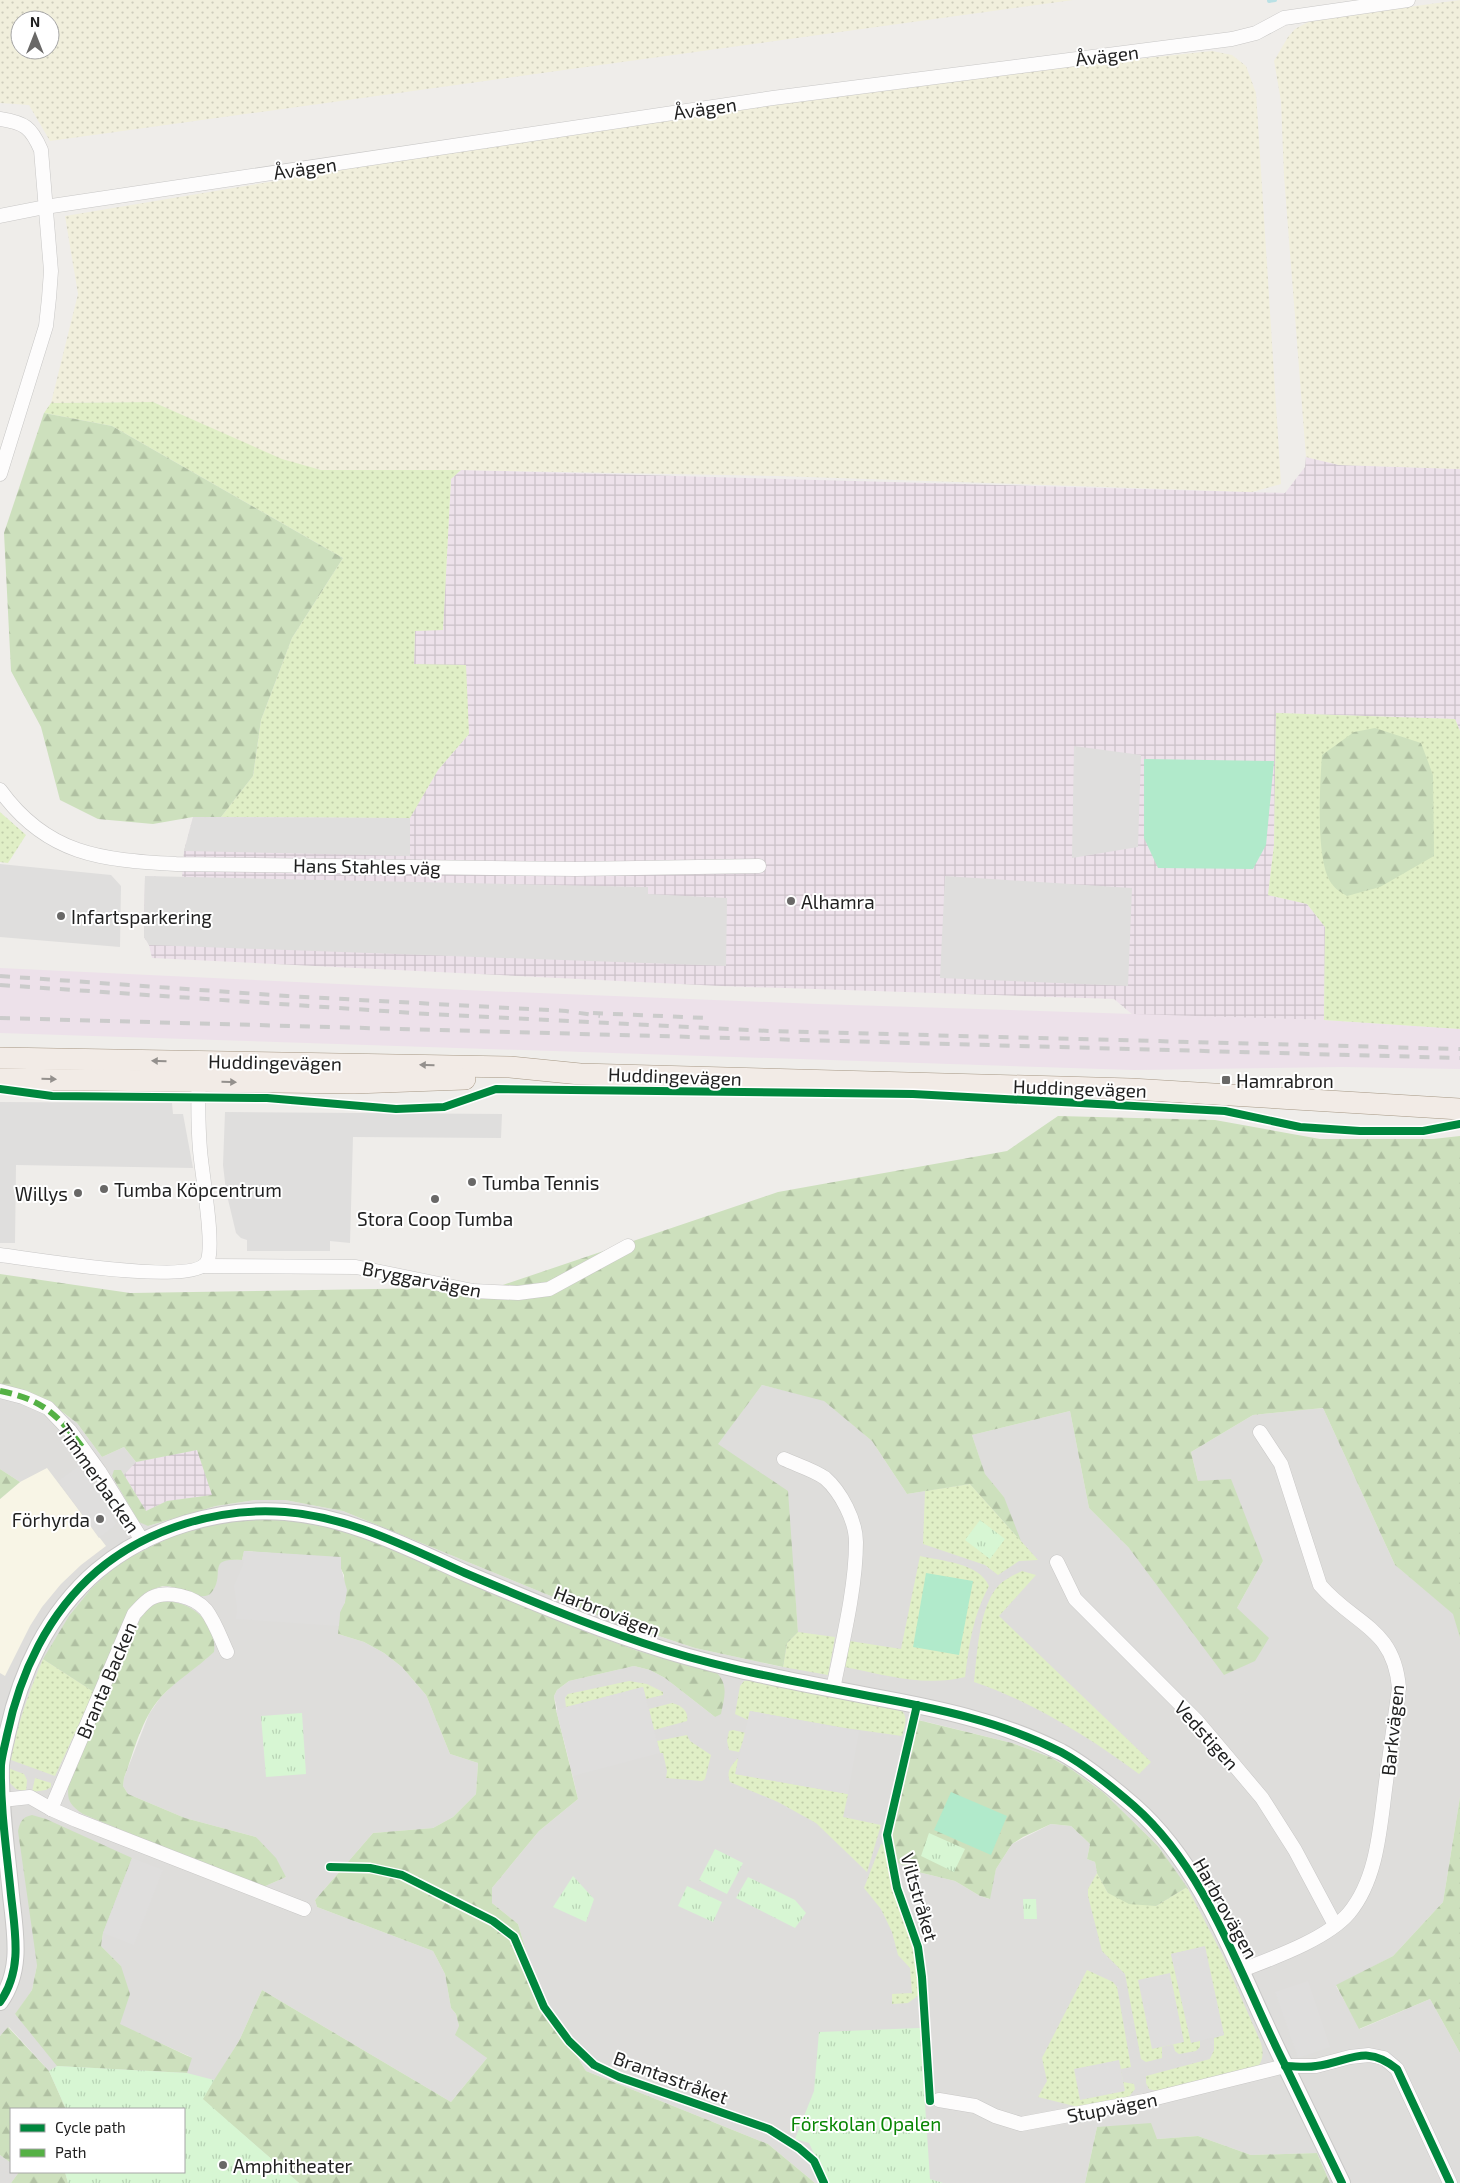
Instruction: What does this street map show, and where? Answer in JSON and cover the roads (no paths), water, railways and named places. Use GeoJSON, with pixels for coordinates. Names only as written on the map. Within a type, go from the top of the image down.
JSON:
{"type":"FeatureCollection","features":[{"type":"Feature","properties":{"kind":"main road","name":"Huddingevägen"},"geometry":{"type":"LineString","coordinates":[[0,1058],[354,1083],[580,1074],[1131,1089],[1460,1108]]}},
{"type":"Feature","properties":{"kind":"main road","name":"Huddingevägen"},"geometry":{"type":"LineString","coordinates":[[0,1079],[199,1071]]}},
{"type":"Feature","properties":{"kind":"street","name":"Åvägen"},"geometry":{"type":"LineString","coordinates":[[0,216],[45,207],[773,98],[1232,39],[1256,33],[1284,18],[1408,0]]}},
{"type":"Feature","properties":{"kind":"street"},"geometry":{"type":"LineString","coordinates":[[0,119],[19,122],[34,133],[41,150],[51,271],[46,326],[0,474]]}},
{"type":"Feature","properties":{"kind":"street","name":"Hans Stahles väg"},"geometry":{"type":"LineString","coordinates":[[0,790],[10,804],[35,829],[50,838],[100,857],[126,861],[176,864],[576,870],[758,866]]}},
{"type":"Feature","properties":{"kind":"street"},"geometry":{"type":"LineString","coordinates":[[199,1071],[200,1147],[209,1241],[208,1260],[204,1266]]}},
{"type":"Feature","properties":{"kind":"street","name":"Bryggarvägen"},"geometry":{"type":"LineString","coordinates":[[0,1255],[103,1269],[147,1272],[194,1270],[204,1266],[356,1267],[473,1291],[518,1294],[549,1289],[628,1246]]}},
{"type":"Feature","properties":{"kind":"street","name":"Timmerbacken"},"geometry":{"type":"LineString","coordinates":[[0,1390],[23,1397],[48,1408],[70,1431],[99,1471],[143,1542]]}},
{"type":"Feature","properties":{"kind":"street","name":"Barkvägen"},"geometry":{"type":"LineString","coordinates":[[1242,1970],[1290,1951],[1335,1925],[1348,1914],[1359,1898],[1370,1873],[1380,1828],[1399,1688],[1398,1673],[1390,1651],[1376,1632],[1331,1598],[1320,1585],[1281,1464],[1260,1432]]}},
{"type":"Feature","properties":{"kind":"street"},"geometry":{"type":"LineString","coordinates":[[784,1459],[824,1477],[833,1486],[853,1523],[856,1541],[852,1584],[833,1689]]}},
{"type":"Feature","properties":{"kind":"street","name":"Harbrovägen"},"geometry":{"type":"LineString","coordinates":[[2,2000],[13,1979],[16,1943],[2,1800],[1,1762],[13,1704],[40,1642],[68,1602],[95,1573],[109,1562],[143,1542],[188,1522],[217,1515],[262,1511],[311,1515],[373,1532],[474,1576],[644,1644],[735,1670],[969,1716],[1035,1740],[1066,1755],[1086,1768],[1135,1807],[1153,1825],[1183,1862],[1242,1970],[1285,2066],[1342,2183]]}},
{"type":"Feature","properties":{"kind":"street","name":"Vedstigen"},"geometry":{"type":"LineString","coordinates":[[1057,1562],[1075,1599],[1197,1720],[1262,1798],[1295,1850],[1335,1925]]}},
{"type":"Feature","properties":{"kind":"street","name":"Branta Backen"},"geometry":{"type":"LineString","coordinates":[[51,1809],[134,1614],[144,1604],[151,1598],[166,1594],[174,1594],[194,1601],[205,1610],[227,1652]]}},
{"type":"Feature","properties":{"kind":"street"},"geometry":{"type":"LineString","coordinates":[[2,1800],[30,1796],[51,1809],[304,1909]]}},
{"type":"Feature","properties":{"kind":"street","name":"Stupvägen"},"geometry":{"type":"LineString","coordinates":[[939,2100],[975,2106],[995,2116],[1021,2124],[1144,2101],[1285,2066],[1316,2066],[1350,2057],[1369,2055],[1384,2058],[1397,2069],[1450,2183]]}},
{"type":"Feature","properties":{"kind":"waterway"},"geometry":{"type":"LineString","coordinates":[[1269,1],[1275,0]]}},
{"type":"Feature","properties":{"kind":"railway"},"geometry":{"type":"LineString","coordinates":[[0,976],[287,996],[566,1011],[600,1016]]}},
{"type":"Feature","properties":{"kind":"railway"},"geometry":{"type":"LineString","coordinates":[[0,985],[428,1014],[771,1031],[1460,1049]]}},
{"type":"Feature","properties":{"kind":"railway"},"geometry":{"type":"LineString","coordinates":[[593,1013],[706,1018]]}},
{"type":"Feature","properties":{"kind":"railway"},"geometry":{"type":"LineString","coordinates":[[0,1018],[1460,1058]]}},
{"type":"Feature","properties":{"kind":"place","name":"Alhamra"},"geometry":{"type":"Point","coordinates":[791,901]}},
{"type":"Feature","properties":{"kind":"place","name":"Infartsparkering"},"geometry":{"type":"Point","coordinates":[61,916]}},
{"type":"Feature","properties":{"kind":"place","name":"Hamrabron"},"geometry":{"type":"Point","coordinates":[1226,1080]}},
{"type":"Feature","properties":{"kind":"place","name":"Tumba Tennis"},"geometry":{"type":"Point","coordinates":[472,1182]}},
{"type":"Feature","properties":{"kind":"place","name":"Tumba Köpcentrum"},"geometry":{"type":"Point","coordinates":[104,1189]}},
{"type":"Feature","properties":{"kind":"place","name":"Willys"},"geometry":{"type":"Point","coordinates":[78,1193]}},
{"type":"Feature","properties":{"kind":"place","name":"Stora Coop Tumba"},"geometry":{"type":"Point","coordinates":[435,1199]}},
{"type":"Feature","properties":{"kind":"place","name":"Förhyrda"},"geometry":{"type":"Point","coordinates":[100,1519]}},
{"type":"Feature","properties":{"kind":"place","name":"Amphitheater"},"geometry":{"type":"Point","coordinates":[223,2165]}},
{"type":"Feature","properties":{"kind":"park label","name":"Förskolan Opalen"},"geometry":{"type":"Point","coordinates":[866,2123]}}]}
